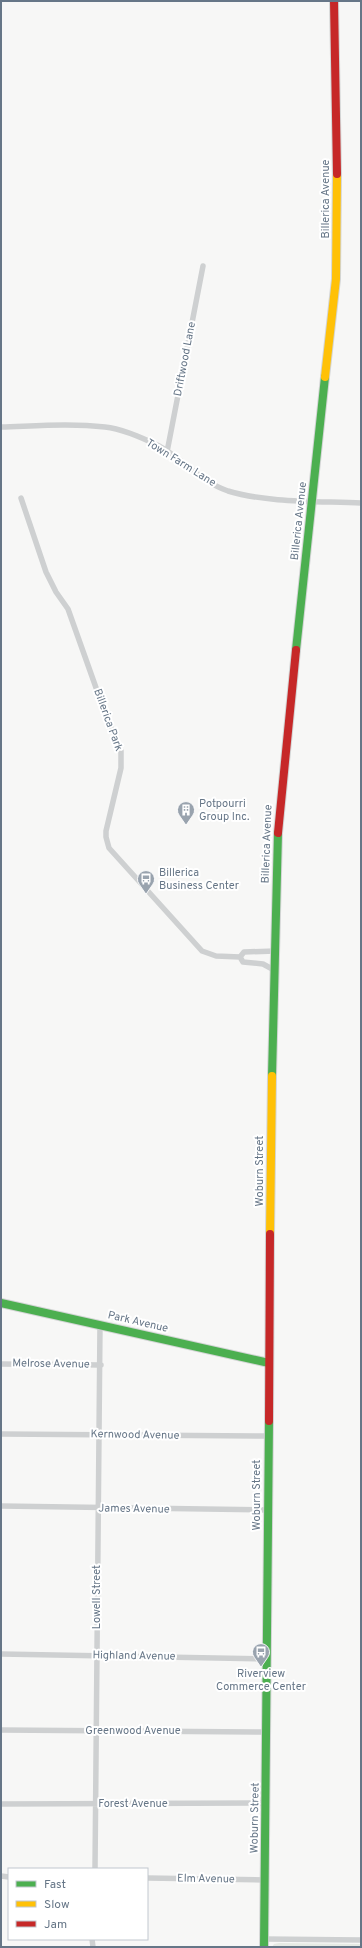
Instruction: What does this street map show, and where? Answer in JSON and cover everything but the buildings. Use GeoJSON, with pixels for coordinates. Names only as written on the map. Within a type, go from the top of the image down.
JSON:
{"type":"FeatureCollection","features":[{"type":"Feature","properties":{"kind":"main road","name":"Billerica Avenue"},"geometry":{"type":"LineString","coordinates":[[272,1042],[278,818],[336,279],[338,208],[334,1]]}},
{"type":"Feature","properties":{"kind":"main road","name":"Woburn Street"},"geometry":{"type":"LineString","coordinates":[[264,1943],[272,1042]]}},
{"type":"Feature","properties":{"kind":"main road","name":"Park Avenue"},"geometry":{"type":"LineString","coordinates":[[1,1303],[269,1363]]}},
{"type":"Feature","properties":{"kind":"street","name":"Driftwood Lane"},"geometry":{"type":"LineString","coordinates":[[167,452],[203,266]]}},
{"type":"Feature","properties":{"kind":"street","name":"Town Farm Lane"},"geometry":{"type":"LineString","coordinates":[[1,427],[105,427],[142,438],[167,452],[209,482],[227,490],[246,495],[312,501],[361,503]]}},
{"type":"Feature","properties":{"kind":"street","name":"Billerica Park"},"geometry":{"type":"LineString","coordinates":[[21,498],[46,572],[56,592],[68,609],[105,714],[121,751],[121,768],[106,837],[109,848],[202,951],[216,956],[240,957],[244,962],[263,964],[274,970]]}},
{"type":"Feature","properties":{"kind":"street","name":"Billerica Park"},"geometry":{"type":"LineString","coordinates":[[240,957],[244,952],[275,951]]}},
{"type":"Feature","properties":{"kind":"street","name":"Lowell Street"},"geometry":{"type":"LineString","coordinates":[[95,1868],[98,1508],[101,1365],[100,1325]]}},
{"type":"Feature","properties":{"kind":"street","name":"Melrose Avenue"},"geometry":{"type":"LineString","coordinates":[[1,1364],[101,1365]]}},
{"type":"Feature","properties":{"kind":"street","name":"Kernwood Avenue"},"geometry":{"type":"LineString","coordinates":[[1,1434],[268,1436]]}},
{"type":"Feature","properties":{"kind":"street","name":"James Avenue"},"geometry":{"type":"LineString","coordinates":[[1,1506],[268,1510]]}},
{"type":"Feature","properties":{"kind":"street","name":"Highland Avenue"},"geometry":{"type":"LineString","coordinates":[[1,1654],[266,1659]]}},
{"type":"Feature","properties":{"kind":"street","name":"Greenwood Avenue"},"geometry":{"type":"LineString","coordinates":[[1,1730],[266,1732]]}},
{"type":"Feature","properties":{"kind":"street","name":"Forest Avenue"},"geometry":{"type":"LineString","coordinates":[[1,1804],[266,1803]]}},
{"type":"Feature","properties":{"kind":"street","name":"Elm Avenue"},"geometry":{"type":"LineString","coordinates":[[148,1878],[265,1880]]}},
{"type":"Feature","properties":{"kind":"street"},"geometry":{"type":"LineString","coordinates":[[264,1943],[361,1940]]}},
{"type":"Feature","properties":{"kind":"shaded area"},"geometry":{"type":"Polygon","coordinates":[[[274,1944],[361,1944],[361,1947],[272,1947],[274,1944]]]}},
{"type":"Feature","properties":{"kind":"traffic: fast"},"geometry":{"type":"LineString","coordinates":[[296,650],[325,377]]}},
{"type":"Feature","properties":{"kind":"traffic: fast"},"geometry":{"type":"LineString","coordinates":[[272,1076],[278,833]]}},
{"type":"Feature","properties":{"kind":"traffic: fast"},"geometry":{"type":"LineString","coordinates":[[1,1303],[269,1363]]}},
{"type":"Feature","properties":{"kind":"traffic: fast"},"geometry":{"type":"LineString","coordinates":[[264,1947],[269,1421]]}},
{"type":"Feature","properties":{"kind":"traffic: slow"},"geometry":{"type":"LineString","coordinates":[[325,377],[336,279],[337,174]]}},
{"type":"Feature","properties":{"kind":"traffic: slow"},"geometry":{"type":"LineString","coordinates":[[270,1234],[272,1076]]}},
{"type":"Feature","properties":{"kind":"traffic: jam"},"geometry":{"type":"LineString","coordinates":[[334,1],[337,174]]}},
{"type":"Feature","properties":{"kind":"traffic: jam"},"geometry":{"type":"LineString","coordinates":[[278,833],[296,650]]}},
{"type":"Feature","properties":{"kind":"traffic: jam"},"geometry":{"type":"LineString","coordinates":[[269,1421],[270,1234]]}},
{"type":"Feature","properties":{"kind":"place","name":"Potpourri Group Inc."},"geometry":{"type":"Point","coordinates":[186,825]}},
{"type":"Feature","properties":{"kind":"place","name":"Billerica Business Center"},"geometry":{"type":"Point","coordinates":[146,894]}},
{"type":"Feature","properties":{"kind":"place","name":"Riverview Commerce Center"},"geometry":{"type":"Point","coordinates":[261,1667]}}]}
